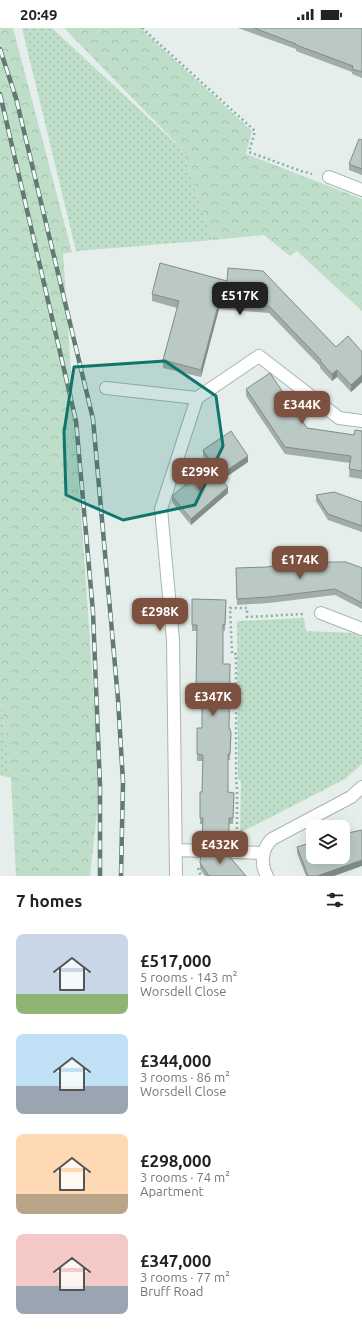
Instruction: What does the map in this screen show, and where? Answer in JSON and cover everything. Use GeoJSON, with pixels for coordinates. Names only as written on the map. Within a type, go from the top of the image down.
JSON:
{"type":"FeatureCollection","features":[{"type":"Feature","properties":{"kind":"street"},"geometry":{"type":"LineString","coordinates":[[329,177],[362,190]]}},
{"type":"Feature","properties":{"kind":"street"},"geometry":{"type":"LineString","coordinates":[[176,876],[173,640],[161,509],[197,398],[259,356],[339,418],[362,421]]}},
{"type":"Feature","properties":{"kind":"street"},"geometry":{"type":"LineString","coordinates":[[106,388],[197,398]]}},
{"type":"Feature","properties":{"kind":"street"},"geometry":{"type":"LineString","coordinates":[[321,613],[362,629]]}},
{"type":"Feature","properties":{"kind":"street"},"geometry":{"type":"LineString","coordinates":[[267,876],[265,874],[263,853],[267,844],[272,839],[351,797],[362,787]]}},
{"type":"Feature","properties":{"kind":"street"},"geometry":{"type":"LineString","coordinates":[[176,850],[263,853]]}},
{"type":"Feature","properties":{"kind":"path"},"geometry":{"type":"LineString","coordinates":[[142,28],[255,131],[249,152],[300,171],[329,177]]}},
{"type":"Feature","properties":{"kind":"path"},"geometry":{"type":"LineString","coordinates":[[237,836],[238,785],[236,782],[236,654],[232,654],[230,608],[247,608],[248,617],[321,613]]}},
{"type":"Feature","properties":{"kind":"highlighted area"},"geometry":{"type":"Polygon","coordinates":[[[165,361],[216,396],[223,446],[195,505],[123,520],[66,495],[64,432],[74,367],[165,361]]]}},
{"type":"Feature","properties":{"kind":"green space"},"geometry":{"type":"Polygon","coordinates":[[[0,28],[13,28],[72,252],[63,254],[100,786],[90,876],[16,876],[11,778],[0,695],[0,28]]]}},
{"type":"Feature","properties":{"kind":"green space"},"geometry":{"type":"Polygon","coordinates":[[[22,28],[52,28],[182,149],[213,240],[76,251],[22,28]]]}},
{"type":"Feature","properties":{"kind":"green space"},"geometry":{"type":"Polygon","coordinates":[[[64,28],[140,28],[252,131],[246,154],[362,199],[362,311],[297,251],[290,256],[264,235],[213,240],[182,149],[64,28]]]}},
{"type":"Feature","properties":{"kind":"green space"},"geometry":{"type":"Polygon","coordinates":[[[304,618],[306,631],[353,633],[362,637],[362,764],[345,779],[240,833],[241,781],[238,779],[237,621],[304,618]]]}},
{"type":"Feature","properties":{"kind":"green space"},"geometry":{"type":"Polygon","coordinates":[[[0,695],[11,778],[0,775],[0,695]]]}},
{"type":"Feature","properties":{"kind":"building"},"geometry":{"type":"Polygon","coordinates":[[[254,28],[362,28],[362,72],[352,69],[353,66],[254,28]]]}},
{"type":"Feature","properties":{"kind":"building"},"geometry":{"type":"Polygon","coordinates":[[[359,139],[362,140],[362,169],[349,164],[359,139]]]}},
{"type":"Feature","properties":{"kind":"building"},"geometry":{"type":"Polygon","coordinates":[[[160,263],[227,281],[228,268],[263,271],[336,347],[348,336],[362,352],[362,375],[351,385],[337,370],[332,374],[320,361],[321,360],[269,306],[219,302],[201,370],[163,360],[179,301],[152,294],[160,263]]]}},
{"type":"Feature","properties":{"kind":"building"},"geometry":{"type":"Polygon","coordinates":[[[270,373],[307,428],[354,435],[355,430],[362,431],[362,471],[349,469],[351,456],[285,447],[246,389],[270,373]]]}},
{"type":"Feature","properties":{"kind":"building"},"geometry":{"type":"Polygon","coordinates":[[[231,431],[248,456],[220,475],[203,450],[231,431]]]}},
{"type":"Feature","properties":{"kind":"building"},"geometry":{"type":"Polygon","coordinates":[[[209,465],[228,487],[191,519],[172,496],[209,465]]]}},
{"type":"Feature","properties":{"kind":"building"},"geometry":{"type":"Polygon","coordinates":[[[334,492],[362,502],[362,526],[328,514],[316,495],[334,492]]]}},
{"type":"Feature","properties":{"kind":"building"},"geometry":{"type":"Polygon","coordinates":[[[297,562],[346,562],[362,568],[362,603],[335,589],[269,597],[237,599],[236,568],[267,567],[297,562]]]}},
{"type":"Feature","properties":{"kind":"building"},"geometry":{"type":"Polygon","coordinates":[[[192,599],[226,600],[225,625],[223,624],[223,664],[230,664],[229,729],[231,733],[230,754],[228,754],[228,792],[234,793],[233,818],[229,818],[229,838],[202,837],[203,818],[200,818],[200,792],[202,792],[203,755],[197,754],[197,728],[202,728],[202,690],[196,690],[197,625],[192,625],[192,599]]]}},
{"type":"Feature","properties":{"kind":"building"},"geometry":{"type":"Polygon","coordinates":[[[362,830],[362,860],[317,876],[308,876],[297,847],[306,844],[306,864],[350,864],[350,833],[362,830]]]}},
{"type":"Feature","properties":{"kind":"building"},"geometry":{"type":"Polygon","coordinates":[[[201,852],[228,853],[228,855],[246,876],[209,876],[200,863],[201,852]]]}},
{"type":"Feature","properties":{"kind":"railway"},"geometry":{"type":"LineString","coordinates":[[0,49],[16,98],[93,419],[118,699],[123,782],[121,876]]}},
{"type":"Feature","properties":{"kind":"railway"},"geometry":{"type":"LineString","coordinates":[[0,94],[76,421],[93,612],[100,786],[100,876]]}}]}
